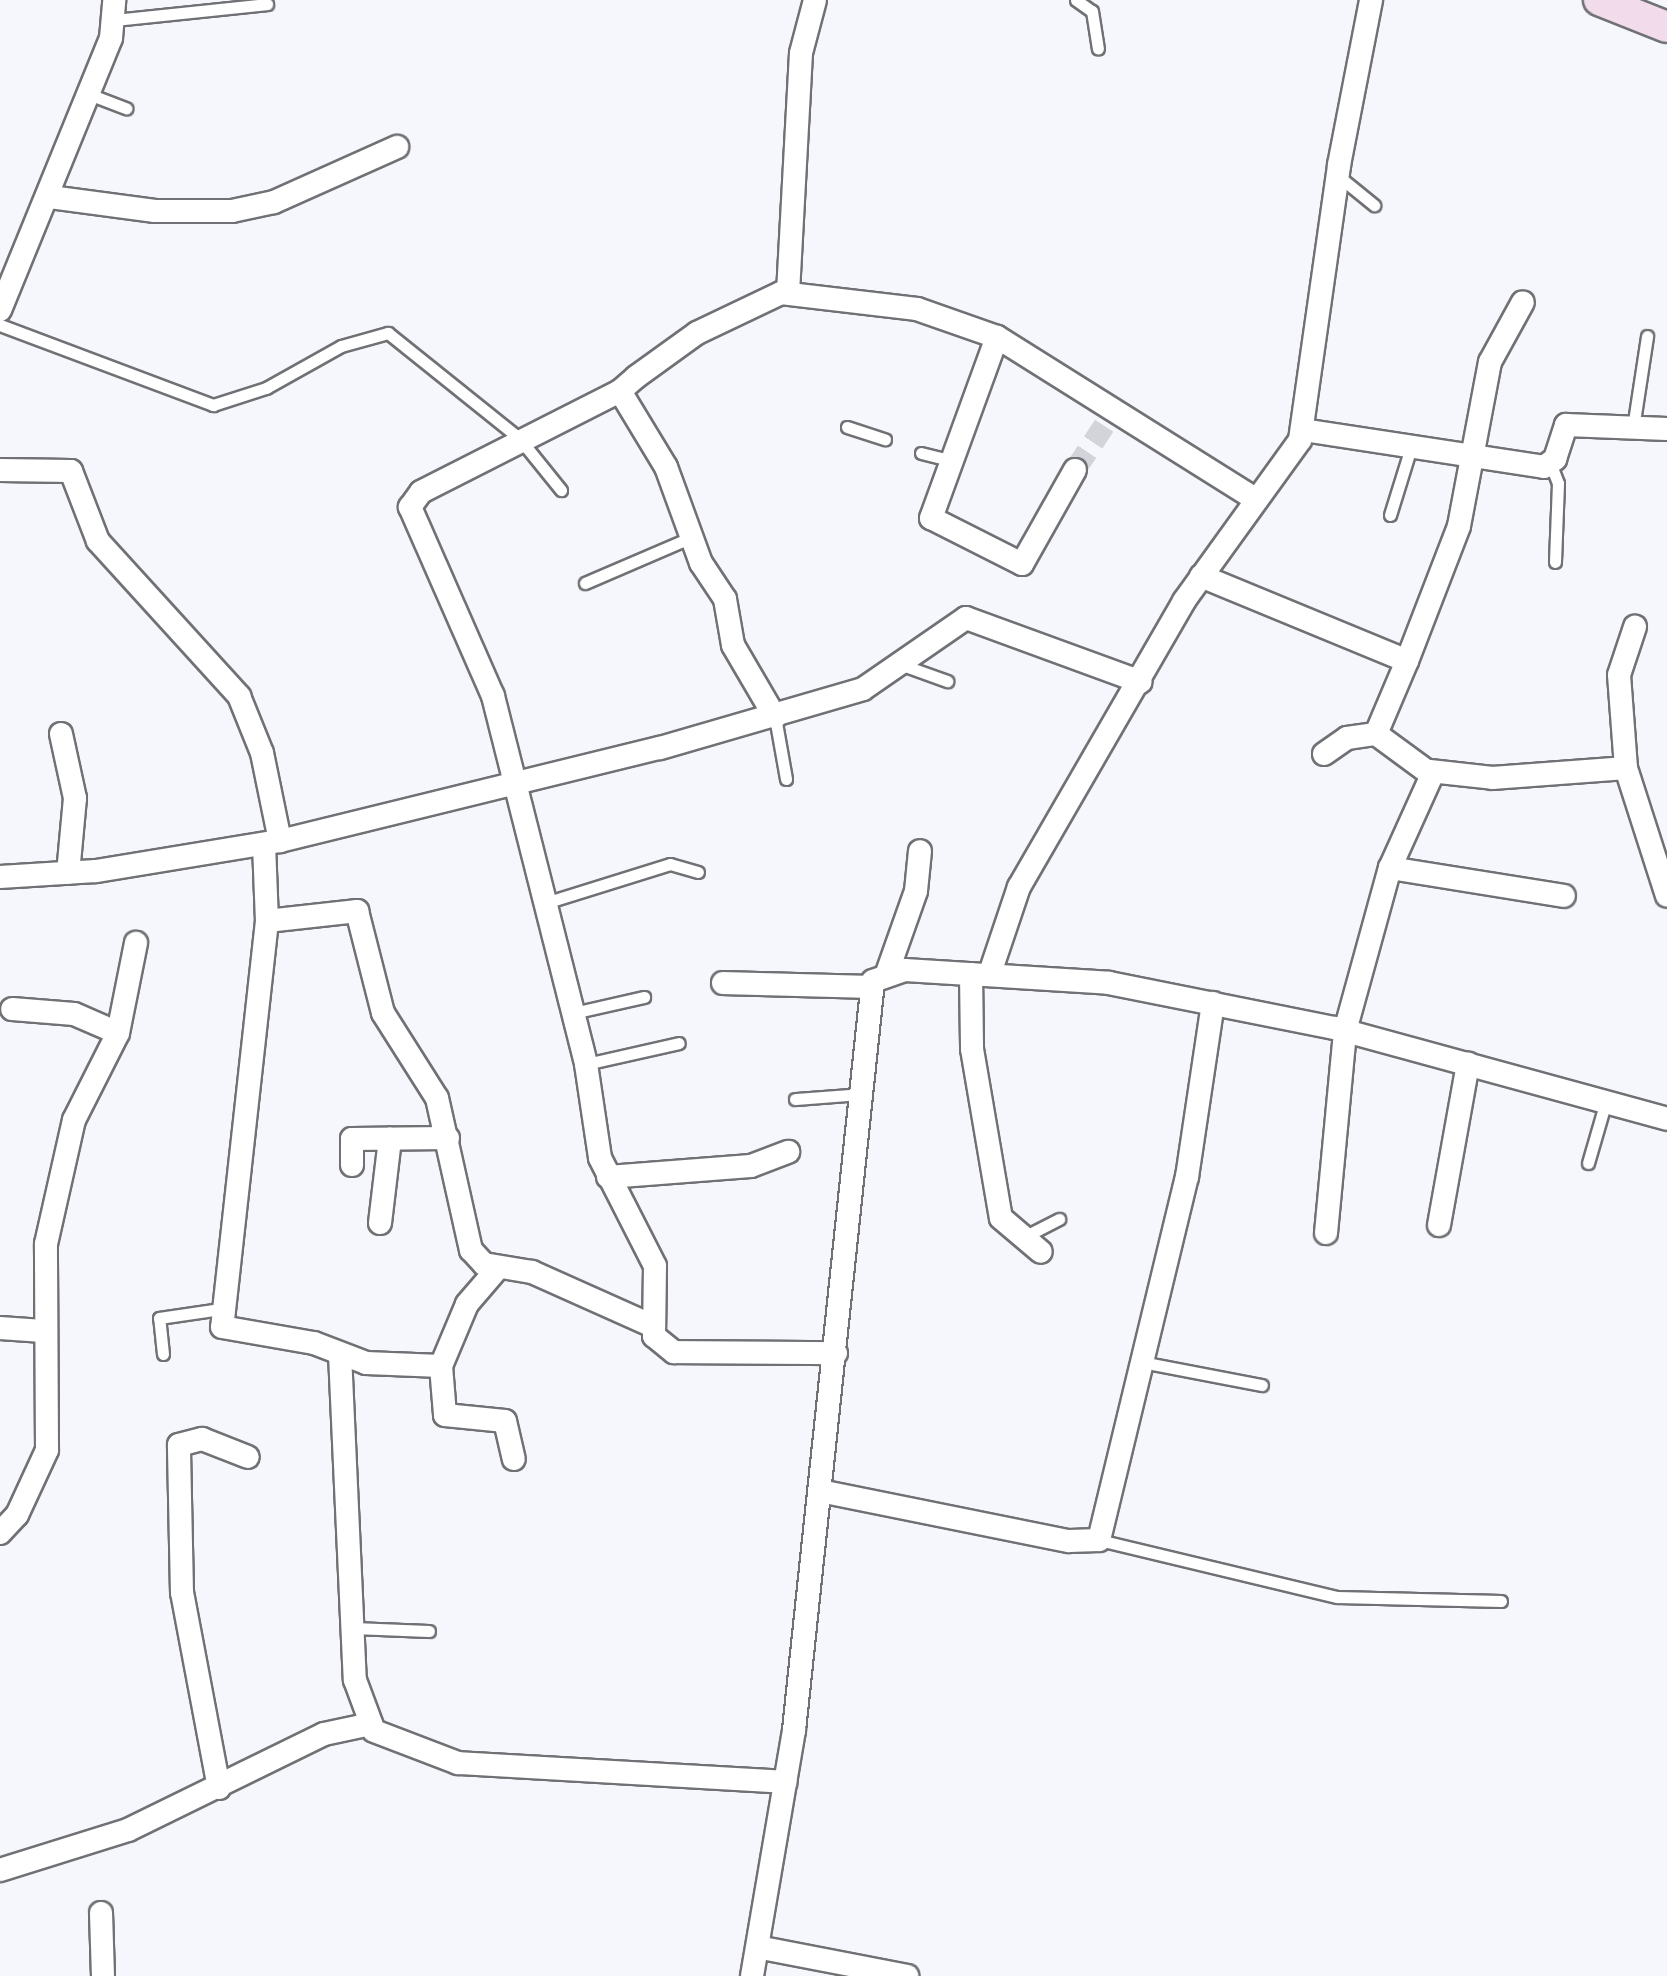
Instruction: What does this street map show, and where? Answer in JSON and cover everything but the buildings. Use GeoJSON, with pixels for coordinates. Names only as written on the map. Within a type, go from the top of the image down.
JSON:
{"type":"FeatureCollection","features":[{"type":"Feature","properties":{"kind":"street"},"geometry":{"type":"LineString","coordinates":[[788,293],[801,53],[815,0]]}},
{"type":"Feature","properties":{"kind":"street"},"geometry":{"type":"LineString","coordinates":[[1041,1252],[1019,1239],[999,1208],[972,1049],[981,974],[1019,887],[1201,576],[1303,430],[1337,175],[1371,0]]}},
{"type":"Feature","properties":{"kind":"street"},"geometry":{"type":"LineString","coordinates":[[1599,0],[1667,27]]}},
{"type":"Feature","properties":{"kind":"street"},"geometry":{"type":"LineString","coordinates":[[0,310],[50,197],[89,94],[114,10]]}},
{"type":"Feature","properties":{"kind":"street"},"geometry":{"type":"LineString","coordinates":[[50,197],[155,211],[232,211],[274,202],[397,147]]}},
{"type":"Feature","properties":{"kind":"street"},"geometry":{"type":"LineString","coordinates":[[836,1353],[674,1352],[661,1346],[653,1326],[660,1297],[655,1266],[608,1177],[586,1064],[519,785],[493,696],[410,507],[411,498],[519,438],[620,391],[697,333],[788,293],[917,309],[997,337],[1110,417],[1254,498]]}},
{"type":"Feature","properties":{"kind":"street"},"geometry":{"type":"LineString","coordinates":[[1376,734],[1459,526],[1490,362],[1523,302]]}},
{"type":"Feature","properties":{"kind":"street"},"geometry":{"type":"LineString","coordinates":[[997,337],[949,460],[931,518],[1022,564],[1075,470]]}},
{"type":"Feature","properties":{"kind":"street"},"geometry":{"type":"LineString","coordinates":[[620,391],[666,467],[692,537],[725,599],[733,645],[775,717]]}},
{"type":"Feature","properties":{"kind":"street"},"geometry":{"type":"LineString","coordinates":[[1303,430],[1412,443],[1473,459],[1551,465],[1563,426],[1667,429]]}},
{"type":"Feature","properties":{"kind":"street"},"geometry":{"type":"LineString","coordinates":[[0,470],[71,471],[98,541],[239,696],[262,753],[272,842],[267,921],[220,1309],[222,1327],[231,1332],[314,1343],[340,1354],[441,1366]]}},
{"type":"Feature","properties":{"kind":"street"},"geometry":{"type":"LineString","coordinates":[[1201,576],[1407,661]]}},
{"type":"Feature","properties":{"kind":"street"},"geometry":{"type":"LineString","coordinates":[[0,877],[68,873],[272,842],[519,785],[775,717],[863,689],[905,666],[950,623],[966,618],[1141,682]]}},
{"type":"Feature","properties":{"kind":"street"},"geometry":{"type":"LineString","coordinates":[[1635,627],[1619,675],[1626,768],[1667,896]]}},
{"type":"Feature","properties":{"kind":"street"},"geometry":{"type":"LineString","coordinates":[[61,734],[75,798],[68,873]]}},
{"type":"Feature","properties":{"kind":"street"},"geometry":{"type":"LineString","coordinates":[[1324,754],[1347,738],[1376,734]]}},
{"type":"Feature","properties":{"kind":"street"},"geometry":{"type":"LineString","coordinates":[[1376,734],[1383,746],[1430,771],[1493,778],[1626,768]]}},
{"type":"Feature","properties":{"kind":"street"},"geometry":{"type":"LineString","coordinates":[[1326,1233],[1345,1031],[1390,868],[1430,771]]}},
{"type":"Feature","properties":{"kind":"street"},"geometry":{"type":"LineString","coordinates":[[752,1976],[762,1948],[785,1782],[836,1353],[861,1094],[879,980],[916,891],[920,851]]}},
{"type":"Feature","properties":{"kind":"street"},"geometry":{"type":"LineString","coordinates":[[1390,868],[1564,896]]}},
{"type":"Feature","properties":{"kind":"street"},"geometry":{"type":"LineString","coordinates":[[267,921],[357,911],[383,1013],[437,1098],[471,1250],[498,1268],[532,1272],[653,1326]]}},
{"type":"Feature","properties":{"kind":"street"},"geometry":{"type":"LineString","coordinates":[[0,1533],[17,1515],[47,1450],[43,1331],[46,1244],[74,1120],[118,1033],[136,943]]}},
{"type":"Feature","properties":{"kind":"street"},"geometry":{"type":"LineString","coordinates":[[723,983],[879,980],[981,974],[1109,983],[1345,1031],[1606,1100],[1664,1112]]}},
{"type":"Feature","properties":{"kind":"street"},"geometry":{"type":"LineString","coordinates":[[820,1491],[1069,1541],[1099,1540],[1187,1177],[1213,1003]]}},
{"type":"Feature","properties":{"kind":"street"},"geometry":{"type":"LineString","coordinates":[[12,1009],[74,1014],[118,1033]]}},
{"type":"Feature","properties":{"kind":"street"},"geometry":{"type":"LineString","coordinates":[[1439,1225],[1468,1064]]}},
{"type":"Feature","properties":{"kind":"street"},"geometry":{"type":"LineString","coordinates":[[352,1165],[352,1139],[448,1138]]}},
{"type":"Feature","properties":{"kind":"street"},"geometry":{"type":"LineString","coordinates":[[380,1223],[390,1139]]}},
{"type":"Feature","properties":{"kind":"street"},"geometry":{"type":"LineString","coordinates":[[608,1177],[751,1166],[788,1152]]}},
{"type":"Feature","properties":{"kind":"street"},"geometry":{"type":"LineString","coordinates":[[498,1268],[467,1304],[441,1366],[445,1415],[505,1421],[514,1459]]}},
{"type":"Feature","properties":{"kind":"street"},"geometry":{"type":"LineString","coordinates":[[0,1328],[43,1331]]}},
{"type":"Feature","properties":{"kind":"street"},"geometry":{"type":"LineString","coordinates":[[340,1354],[355,1680],[371,1724],[397,1744],[458,1763],[785,1782]]}},
{"type":"Feature","properties":{"kind":"street"},"geometry":{"type":"LineString","coordinates":[[219,1788],[182,1593],[179,1445],[202,1439],[248,1457]]}},
{"type":"Feature","properties":{"kind":"street"},"geometry":{"type":"LineString","coordinates":[[0,1870],[128,1830],[324,1734],[371,1724]]}},
{"type":"Feature","properties":{"kind":"street"},"geometry":{"type":"LineString","coordinates":[[101,1913],[103,1976]]}},
{"type":"Feature","properties":{"kind":"street"},"geometry":{"type":"LineString","coordinates":[[762,1948],[907,1976]]}},
{"type":"Feature","properties":{"kind":"lane"},"geometry":{"type":"LineString","coordinates":[[1076,0],[1092,11],[1098,49]]}},
{"type":"Feature","properties":{"kind":"lane"},"geometry":{"type":"LineString","coordinates":[[114,10],[267,4]]}},
{"type":"Feature","properties":{"kind":"lane"},"geometry":{"type":"LineString","coordinates":[[89,94],[126,108]]}},
{"type":"Feature","properties":{"kind":"lane"},"geometry":{"type":"LineString","coordinates":[[1337,175],[1374,205]]}},
{"type":"Feature","properties":{"kind":"lane"},"geometry":{"type":"LineString","coordinates":[[0,325],[213,405],[266,388],[354,341],[388,333],[519,438],[561,490]]}},
{"type":"Feature","properties":{"kind":"lane"},"geometry":{"type":"LineString","coordinates":[[1633,428],[1647,336]]}},
{"type":"Feature","properties":{"kind":"lane"},"geometry":{"type":"LineString","coordinates":[[847,427],[885,439]]}},
{"type":"Feature","properties":{"kind":"lane"},"geometry":{"type":"LineString","coordinates":[[1390,515],[1412,443]]}},
{"type":"Feature","properties":{"kind":"lane"},"geometry":{"type":"LineString","coordinates":[[921,453],[949,460]]}},
{"type":"Feature","properties":{"kind":"lane"},"geometry":{"type":"LineString","coordinates":[[1551,465],[1558,483],[1555,562]]}},
{"type":"Feature","properties":{"kind":"lane"},"geometry":{"type":"LineString","coordinates":[[585,583],[692,537]]}},
{"type":"Feature","properties":{"kind":"lane"},"geometry":{"type":"LineString","coordinates":[[905,666],[947,681]]}},
{"type":"Feature","properties":{"kind":"lane"},"geometry":{"type":"LineString","coordinates":[[775,717],[786,779]]}},
{"type":"Feature","properties":{"kind":"lane"},"geometry":{"type":"LineString","coordinates":[[545,903],[670,864],[698,872]]}},
{"type":"Feature","properties":{"kind":"lane"},"geometry":{"type":"LineString","coordinates":[[573,1013],[644,997]]}},
{"type":"Feature","properties":{"kind":"lane"},"geometry":{"type":"LineString","coordinates":[[586,1064],[679,1043]]}},
{"type":"Feature","properties":{"kind":"lane"},"geometry":{"type":"LineString","coordinates":[[795,1099],[861,1094]]}},
{"type":"Feature","properties":{"kind":"lane"},"geometry":{"type":"LineString","coordinates":[[1588,1163],[1606,1100]]}},
{"type":"Feature","properties":{"kind":"lane"},"geometry":{"type":"LineString","coordinates":[[1019,1239],[1059,1219]]}},
{"type":"Feature","properties":{"kind":"lane"},"geometry":{"type":"LineString","coordinates":[[163,1354],[159,1318],[220,1309]]}},
{"type":"Feature","properties":{"kind":"lane"},"geometry":{"type":"LineString","coordinates":[[1141,1362],[1262,1385]]}},
{"type":"Feature","properties":{"kind":"lane"},"geometry":{"type":"LineString","coordinates":[[1099,1540],[1337,1597],[1501,1601]]}},
{"type":"Feature","properties":{"kind":"lane"},"geometry":{"type":"LineString","coordinates":[[353,1628],[429,1631]]}},
{"type":"Feature","properties":{"kind":"tunnel"},"geometry":{"type":"LineString","coordinates":[[1075,470],[1104,426]]}}]}
